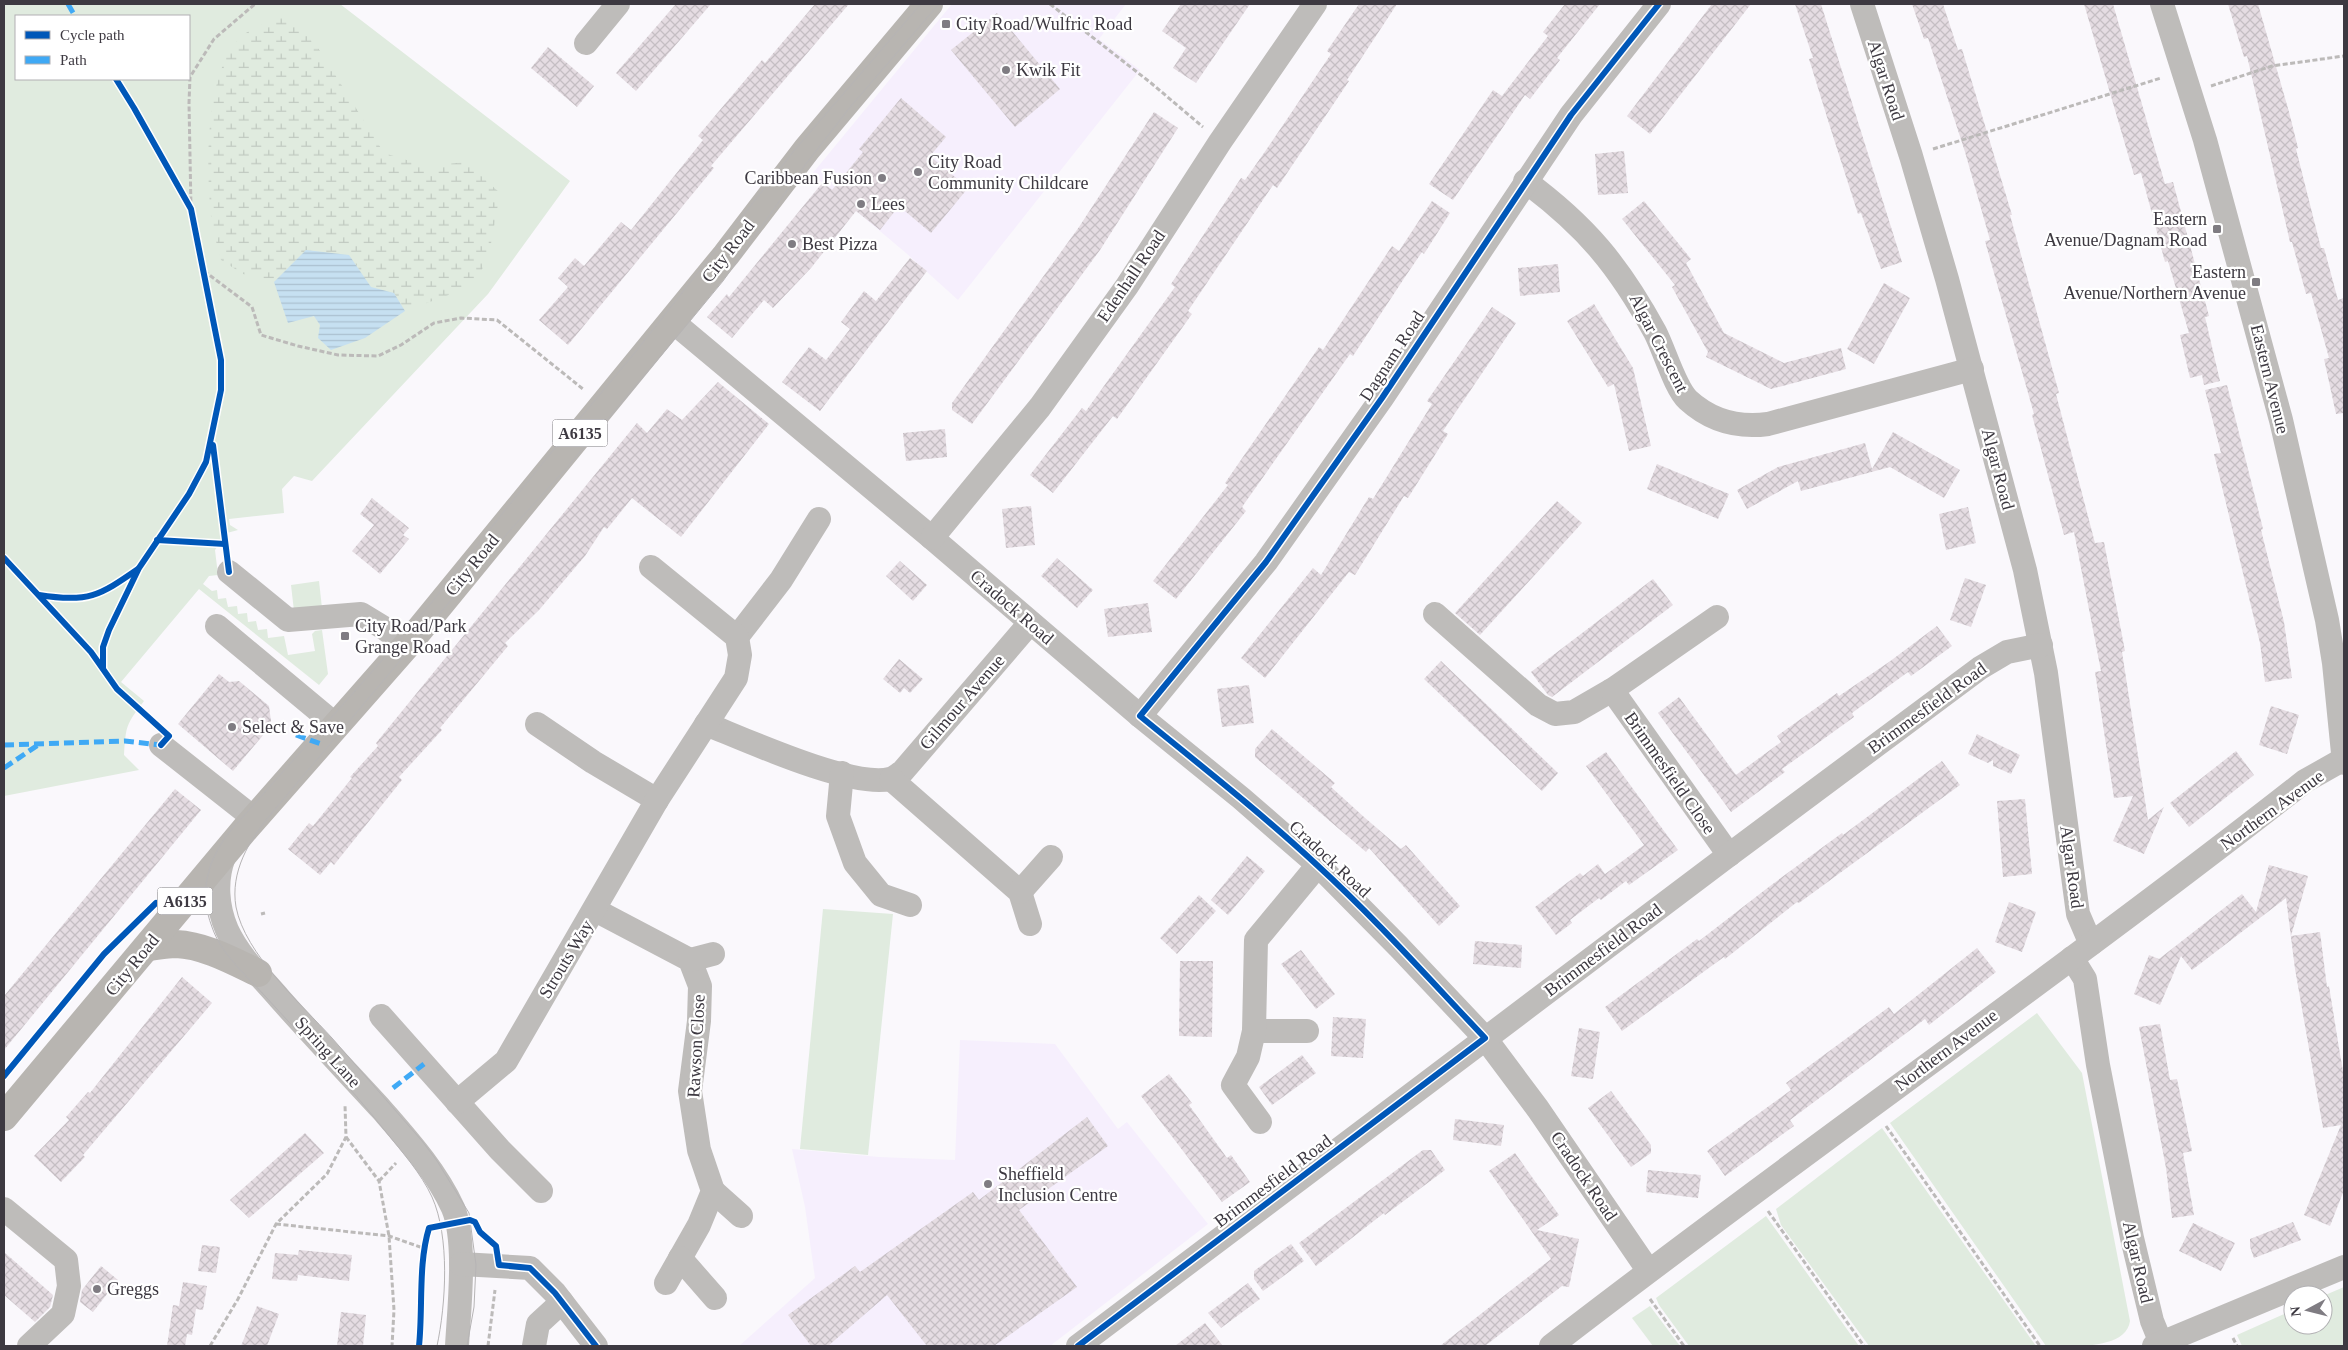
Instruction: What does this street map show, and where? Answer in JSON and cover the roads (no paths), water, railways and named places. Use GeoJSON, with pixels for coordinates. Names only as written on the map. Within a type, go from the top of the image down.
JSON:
{"type":"FeatureCollection","features":[{"type":"Feature","properties":{"kind":"main road","name":"City Road"},"geometry":{"type":"LineString","coordinates":[[4,1117],[255,819],[407,645],[672,321],[807,149],[929,4]]}},
{"type":"Feature","properties":{"kind":"main road"},"geometry":{"type":"LineString","coordinates":[[148,947],[175,944],[187,945],[215,954],[258,973]]}},
{"type":"Feature","properties":{"kind":"street"},"geometry":{"type":"LineString","coordinates":[[586,43],[618,4]]}},
{"type":"Feature","properties":{"kind":"street","name":"Edenhall Road"},"geometry":{"type":"LineString","coordinates":[[932,538],[1040,407],[1127,286],[1220,142],[1315,4]]}},
{"type":"Feature","properties":{"kind":"street","name":"Dagnam Road"},"geometry":{"type":"LineString","coordinates":[[1140,716],[1266,562],[1326,480],[1571,115],[1658,4]]}},
{"type":"Feature","properties":{"kind":"street","name":"Algar Road"},"geometry":{"type":"LineString","coordinates":[[1862,4],[1911,156],[1972,369],[2025,570],[2041,645],[2078,914],[2092,943]]}},
{"type":"Feature","properties":{"kind":"street","name":"Eastern Avenue"},"geometry":{"type":"LineString","coordinates":[[2162,4],[2187,82],[2252,309],[2300,503],[2331,646],[2344,760]]}},
{"type":"Feature","properties":{"kind":"street","name":"Algar Crescent"},"geometry":{"type":"LineString","coordinates":[[1525,182],[1568,214],[1602,250],[1632,290],[1658,338],[1686,398],[1705,413],[1724,422],[1750,426],[1768,424],[1972,369]]}},
{"type":"Feature","properties":{"kind":"street","name":"Cradock Road"},"geometry":{"type":"LineString","coordinates":[[672,321],[932,538],[1140,716],[1242,798],[1318,865],[1485,1038],[1538,1109],[1642,1275]]}},
{"type":"Feature","properties":{"kind":"street"},"geometry":{"type":"LineString","coordinates":[[652,567],[737,637],[781,580],[819,519]]}},
{"type":"Feature","properties":{"kind":"street"},"geometry":{"type":"LineString","coordinates":[[229,572],[288,620],[361,614],[407,645]]}},
{"type":"Feature","properties":{"kind":"street"},"geometry":{"type":"LineString","coordinates":[[1435,614],[1538,705],[1555,714],[1574,712],[1612,690],[1717,617]]}},
{"type":"Feature","properties":{"kind":"street","name":"Gilmour Avenue"},"geometry":{"type":"LineString","coordinates":[[891,779],[903,771],[1030,623]]}},
{"type":"Feature","properties":{"kind":"street"},"geometry":{"type":"LineString","coordinates":[[217,626],[337,726]]}},
{"type":"Feature","properties":{"kind":"street","name":"Strouts Way"},"geometry":{"type":"LineString","coordinates":[[457,1102],[506,1061],[657,800],[736,678],[740,655],[737,637]]}},
{"type":"Feature","properties":{"kind":"street","name":"Brimmesfield Road"},"geometry":{"type":"LineString","coordinates":[[1078,1346],[1728,855],[1980,668],[2007,652],[2041,645]]}},
{"type":"Feature","properties":{"kind":"street","name":"Brimmesfield Close"},"geometry":{"type":"LineString","coordinates":[[1612,690],[1728,855]]}},
{"type":"Feature","properties":{"kind":"street"},"geometry":{"type":"LineString","coordinates":[[537,724],[593,762],[657,800]]}},
{"type":"Feature","properties":{"kind":"street"},"geometry":{"type":"LineString","coordinates":[[706,724],[788,758],[868,780],[891,779],[1020,892],[1030,924]]}},
{"type":"Feature","properties":{"kind":"street"},"geometry":{"type":"LineString","coordinates":[[161,745],[255,819]]}},
{"type":"Feature","properties":{"kind":"street","name":"Northern Avenue"},"geometry":{"type":"LineString","coordinates":[[1551,1346],[1642,1275],[2072,958],[2305,781],[2344,760]]}},
{"type":"Feature","properties":{"kind":"street"},"geometry":{"type":"LineString","coordinates":[[842,773],[838,816],[855,863],[881,895],[910,905]]}},
{"type":"Feature","properties":{"kind":"street","name":"Spring Lane"},"geometry":{"type":"LineString","coordinates":[[224,857],[218,882],[223,918],[237,949],[414,1147],[442,1187],[453,1209],[457,1222],[460,1253],[457,1346]]}},
{"type":"Feature","properties":{"kind":"street"},"geometry":{"type":"LineString","coordinates":[[1020,892],[1051,857]]}},
{"type":"Feature","properties":{"kind":"street"},"geometry":{"type":"LineString","coordinates":[[1260,1122],[1232,1086],[1248,1057],[1254,1031],[1256,940],[1318,865]]}},
{"type":"Feature","properties":{"kind":"street"},"geometry":{"type":"LineString","coordinates":[[595,910],[690,960],[713,954]]}},
{"type":"Feature","properties":{"kind":"street","name":"Algar Road"},"geometry":{"type":"LineString","coordinates":[[2072,958],[2085,979],[2098,1065],[2132,1238],[2158,1345],[2344,1267]]}},
{"type":"Feature","properties":{"kind":"street","name":"Rawson Close"},"geometry":{"type":"LineString","coordinates":[[690,960],[700,986],[699,1021],[690,1091],[699,1150],[713,1190],[741,1216]]}},
{"type":"Feature","properties":{"kind":"street"},"geometry":{"type":"LineString","coordinates":[[381,1016],[500,1150],[541,1191]]}},
{"type":"Feature","properties":{"kind":"street"},"geometry":{"type":"LineString","coordinates":[[1254,1031],[1307,1031]]}},
{"type":"Feature","properties":{"kind":"street"},"geometry":{"type":"LineString","coordinates":[[666,1283],[698,1225],[713,1190]]}},
{"type":"Feature","properties":{"kind":"street"},"geometry":{"type":"LineString","coordinates":[[4,1209],[66,1260],[69,1286],[63,1314],[29,1346]]}},
{"type":"Feature","properties":{"kind":"street"},"geometry":{"type":"LineString","coordinates":[[460,1253],[498,1265],[530,1268],[562,1302],[596,1346]]}},
{"type":"Feature","properties":{"kind":"street"},"geometry":{"type":"LineString","coordinates":[[680,1258],[715,1298]]}},
{"type":"Feature","properties":{"kind":"street"},"geometry":{"type":"LineString","coordinates":[[534,1346],[538,1324],[562,1302]]}},
{"type":"Feature","properties":{"kind":"water"},"geometry":{"type":"Polygon","coordinates":[[[306,250],[349,255],[371,287],[394,293],[405,311],[365,338],[331,350],[318,338],[320,325],[314,316],[288,323],[274,282],[306,250]]]}},
{"type":"Feature","properties":{"kind":"tram line"},"geometry":{"type":"LineString","coordinates":[[437,1346],[443,1311],[445,1271],[442,1231],[432,1197],[411,1163],[372,1114],[235,964],[221,946],[212,927],[206,901],[206,888],[211,863],[232,829],[432,602],[546,459],[637,350],[793,152],[921,4]]}},
{"type":"Feature","properties":{"kind":"tram line"},"geometry":{"type":"LineString","coordinates":[[467,1346],[474,1307],[476,1265],[469,1213],[437,1161],[422,1141],[332,1038],[290,994],[250,943],[241,925],[236,907],[236,881],[243,857],[255,835],[271,814],[511,529],[570,464],[723,281],[805,165],[851,106],[939,4]]}},
{"type":"Feature","properties":{"kind":"place","name":"City Road/Wulfric Road"},"geometry":{"type":"Point","coordinates":[946,24]}},
{"type":"Feature","properties":{"kind":"place","name":"Kwik Fit"},"geometry":{"type":"Point","coordinates":[1006,70]}},
{"type":"Feature","properties":{"kind":"place","name":"City Road Community Childcare"},"geometry":{"type":"Point","coordinates":[918,172]}},
{"type":"Feature","properties":{"kind":"place","name":"Caribbean Fusion"},"geometry":{"type":"Point","coordinates":[882,178]}},
{"type":"Feature","properties":{"kind":"place","name":"Lees"},"geometry":{"type":"Point","coordinates":[861,204]}},
{"type":"Feature","properties":{"kind":"place","name":"Eastern Avenue/Dagnam Road"},"geometry":{"type":"Point","coordinates":[2217,229]}},
{"type":"Feature","properties":{"kind":"place","name":"Best Pizza"},"geometry":{"type":"Point","coordinates":[792,244]}},
{"type":"Feature","properties":{"kind":"place","name":"Eastern Avenue/Northern Avenue"},"geometry":{"type":"Point","coordinates":[2256,282]}},
{"type":"Feature","properties":{"kind":"place","name":"City Road/Park Grange Road"},"geometry":{"type":"Point","coordinates":[345,636]}},
{"type":"Feature","properties":{"kind":"place","name":"Select & Save"},"geometry":{"type":"Point","coordinates":[232,727]}},
{"type":"Feature","properties":{"kind":"place","name":"Sheffield Inclusion Centre"},"geometry":{"type":"Point","coordinates":[988,1184]}},
{"type":"Feature","properties":{"kind":"place","name":"Greggs"},"geometry":{"type":"Point","coordinates":[97,1289]}}]}
